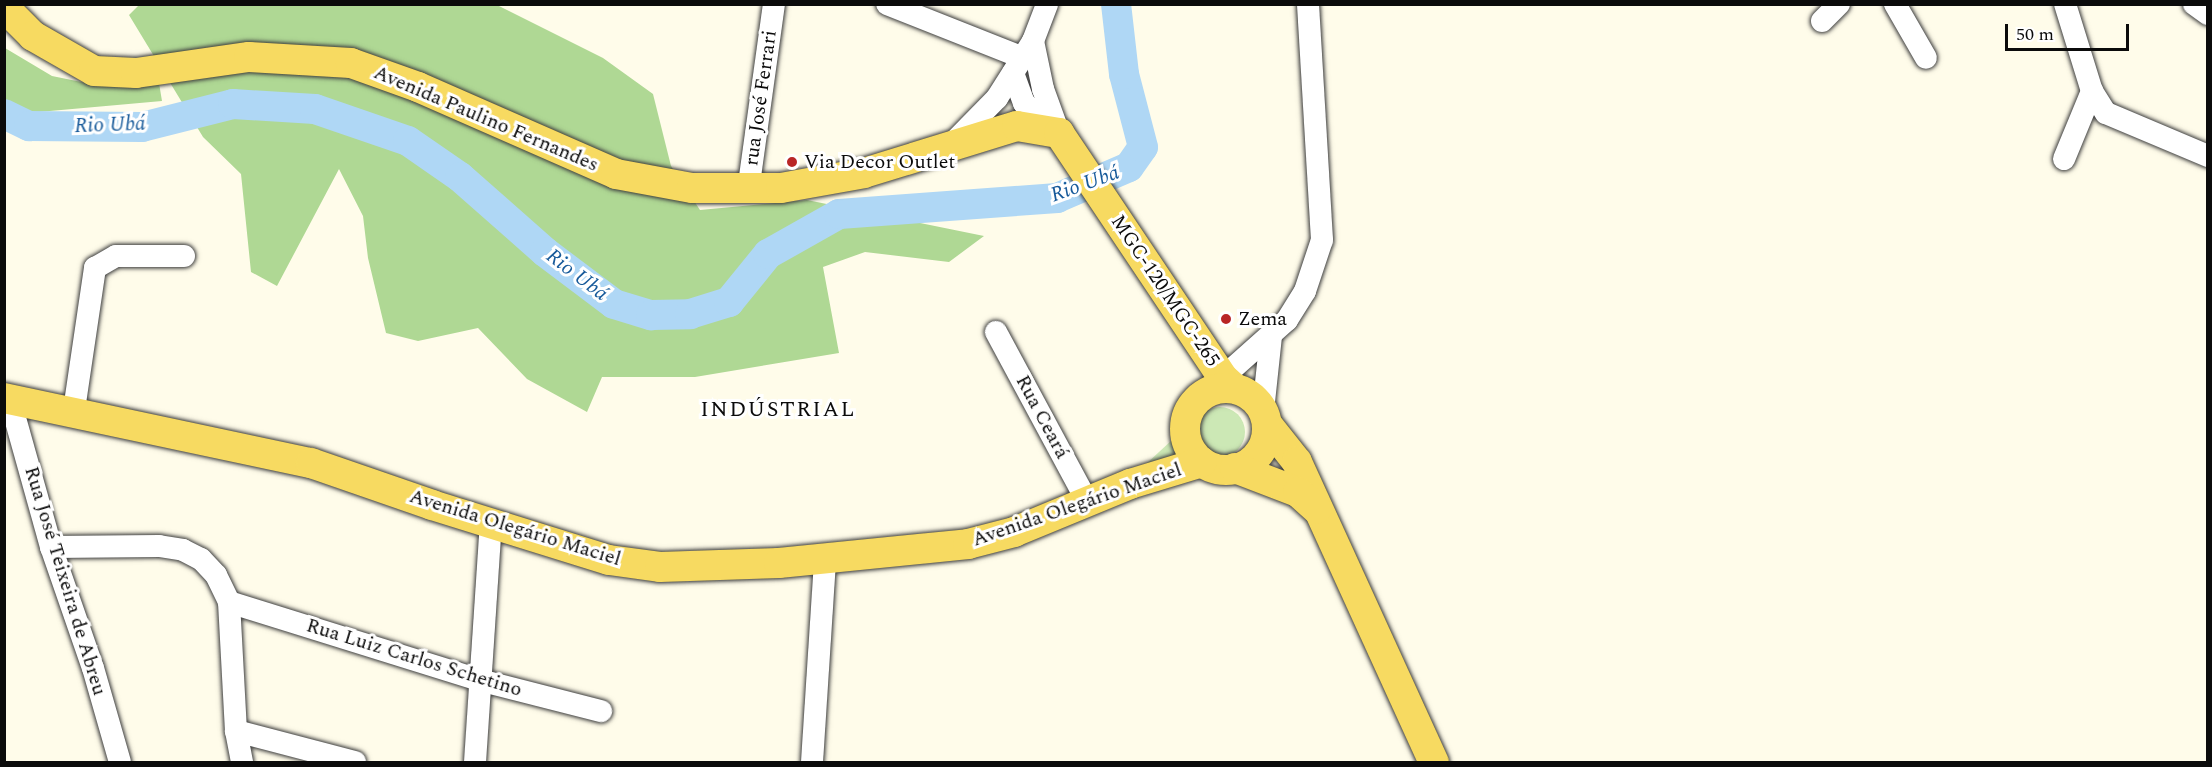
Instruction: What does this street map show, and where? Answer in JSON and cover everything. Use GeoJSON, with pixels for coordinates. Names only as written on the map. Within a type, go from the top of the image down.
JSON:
{"type":"FeatureCollection","features":[{"type":"Feature","properties":{"kind":"main road","name":"Avenida Paulino Fernandes"},"geometry":{"type":"LineString","coordinates":[[4,7],[33,36],[94,71],[136,73],[249,57],[351,63],[418,87],[616,174],[692,188],[748,191],[864,173],[1017,126],[1066,142]]}},
{"type":"Feature","properties":{"kind":"main road","name":"MGC-120/MGC-265"},"geometry":{"type":"LineString","coordinates":[[1066,142],[1221,379]]}},
{"type":"Feature","properties":{"kind":"main road"},"geometry":{"type":"LineString","coordinates":[[1321,512],[1298,492],[1235,468],[1212,467],[1202,462],[1188,445],[1185,419],[1221,379],[1250,396],[1296,462],[1321,512],[1434,762]]}},
{"type":"Feature","properties":{"kind":"main road","name":"Avenida Olegário Maciel"},"geometry":{"type":"LineString","coordinates":[[7,399],[74,410],[148,430],[311,463],[491,524],[609,560],[660,567],[825,559],[968,544],[1014,532],[1088,502],[1202,462]]}},
{"type":"Feature","properties":{"kind":"main road"},"geometry":{"type":"LineString","coordinates":[[1235,468],[1257,455],[1265,417]]}},
{"type":"Feature","properties":{"kind":"street","name":"rua José Ferrari"},"geometry":{"type":"LineString","coordinates":[[748,191],[774,4]]}},
{"type":"Feature","properties":{"kind":"street"},"geometry":{"type":"LineString","coordinates":[[887,4],[1022,57],[1043,89],[1066,142]]}},
{"type":"Feature","properties":{"kind":"street","name":"Avenida Paulino Fernandes"},"geometry":{"type":"LineString","coordinates":[[948,148],[997,98],[1022,57],[1047,4]]}},
{"type":"Feature","properties":{"kind":"street"},"geometry":{"type":"LineString","coordinates":[[1221,379],[1287,320],[1305,291],[1322,240],[1308,4]]}},
{"type":"Feature","properties":{"kind":"street"},"geometry":{"type":"LineString","coordinates":[[1822,21],[1839,4]]}},
{"type":"Feature","properties":{"kind":"street"},"geometry":{"type":"LineString","coordinates":[[1895,4],[1926,57]]}},
{"type":"Feature","properties":{"kind":"street"},"geometry":{"type":"LineString","coordinates":[[2065,4],[2092,91],[2106,113],[2208,156]]}},
{"type":"Feature","properties":{"kind":"street"},"geometry":{"type":"LineString","coordinates":[[2194,4],[2208,14]]}},
{"type":"Feature","properties":{"kind":"street"},"geometry":{"type":"LineString","coordinates":[[1022,57],[1024,103],[1066,142]]}},
{"type":"Feature","properties":{"kind":"street"},"geometry":{"type":"LineString","coordinates":[[2064,159],[2092,91]]}},
{"type":"Feature","properties":{"kind":"street"},"geometry":{"type":"LineString","coordinates":[[74,410],[95,268],[116,256],[184,256]]}},
{"type":"Feature","properties":{"kind":"street","name":"Rua Ceará"},"geometry":{"type":"LineString","coordinates":[[996,332],[1088,502]]}},
{"type":"Feature","properties":{"kind":"street"},"geometry":{"type":"LineString","coordinates":[[1265,417],[1271,336]]}},
{"type":"Feature","properties":{"kind":"street","name":"Rua José Teixeira de Abreu"},"geometry":{"type":"LineString","coordinates":[[7,399],[51,547],[93,668],[120,762]]}},
{"type":"Feature","properties":{"kind":"street"},"geometry":{"type":"LineString","coordinates":[[475,762],[491,524]]}},
{"type":"Feature","properties":{"kind":"street"},"geometry":{"type":"LineString","coordinates":[[51,547],[159,546],[183,550],[201,559],[216,575],[229,602],[236,730],[242,762]]}},
{"type":"Feature","properties":{"kind":"street"},"geometry":{"type":"LineString","coordinates":[[812,762],[825,559]]}},
{"type":"Feature","properties":{"kind":"street","name":"Rua Luiz Carlos Schetino"},"geometry":{"type":"LineString","coordinates":[[229,602],[479,680],[601,711]]}},
{"type":"Feature","properties":{"kind":"street"},"geometry":{"type":"LineString","coordinates":[[236,730],[355,762]]}},
{"type":"Feature","properties":{"kind":"green space"},"geometry":{"type":"Polygon","coordinates":[[[140,4],[497,5],[603,58],[653,94],[671,166],[700,210],[807,200],[984,236],[949,262],[865,252],[823,267],[839,353],[695,377],[602,377],[587,412],[527,379],[478,328],[418,341],[386,333],[368,258],[363,216],[339,169],[277,286],[251,272],[241,174],[203,137],[129,15],[140,4]]]}},
{"type":"Feature","properties":{"kind":"green space"},"geometry":{"type":"Polygon","coordinates":[[[5,48],[52,76],[101,86],[159,83],[162,101],[5,115],[5,48]]]}},
{"type":"Feature","properties":{"kind":"green space"},"geometry":{"type":"Polygon","coordinates":[[[1220,407],[1229,409],[1240,418],[1245,432],[1243,441],[1234,452],[1220,457],[1211,455],[1200,446],[1195,432],[1197,423],[1206,412],[1220,407]]]}},
{"type":"Feature","properties":{"kind":"green space"},"geometry":{"type":"Polygon","coordinates":[[[1172,440],[1179,461],[1146,464],[1172,440]]]}},
{"type":"Feature","properties":{"kind":"waterway","name":"Rio Ubá"},"geometry":{"type":"LineString","coordinates":[[4,114],[29,126],[142,127],[233,104],[315,109],[408,141],[460,177],[545,252],[614,304],[651,315],[690,314],[729,302],[768,254],[839,214],[1057,198],[1129,167],[1143,147],[1124,74],[1116,4]]}},
{"type":"Feature","properties":{"kind":"place","name":"Via Decor Outlet"},"geometry":{"type":"Point","coordinates":[792,162]}},
{"type":"Feature","properties":{"kind":"place","name":"Zema"},"geometry":{"type":"Point","coordinates":[1226,319]}},
{"type":"Feature","properties":{"kind":"district","name":"INDÚSTRIAL"},"geometry":{"type":"Point","coordinates":[778,410]}}]}
